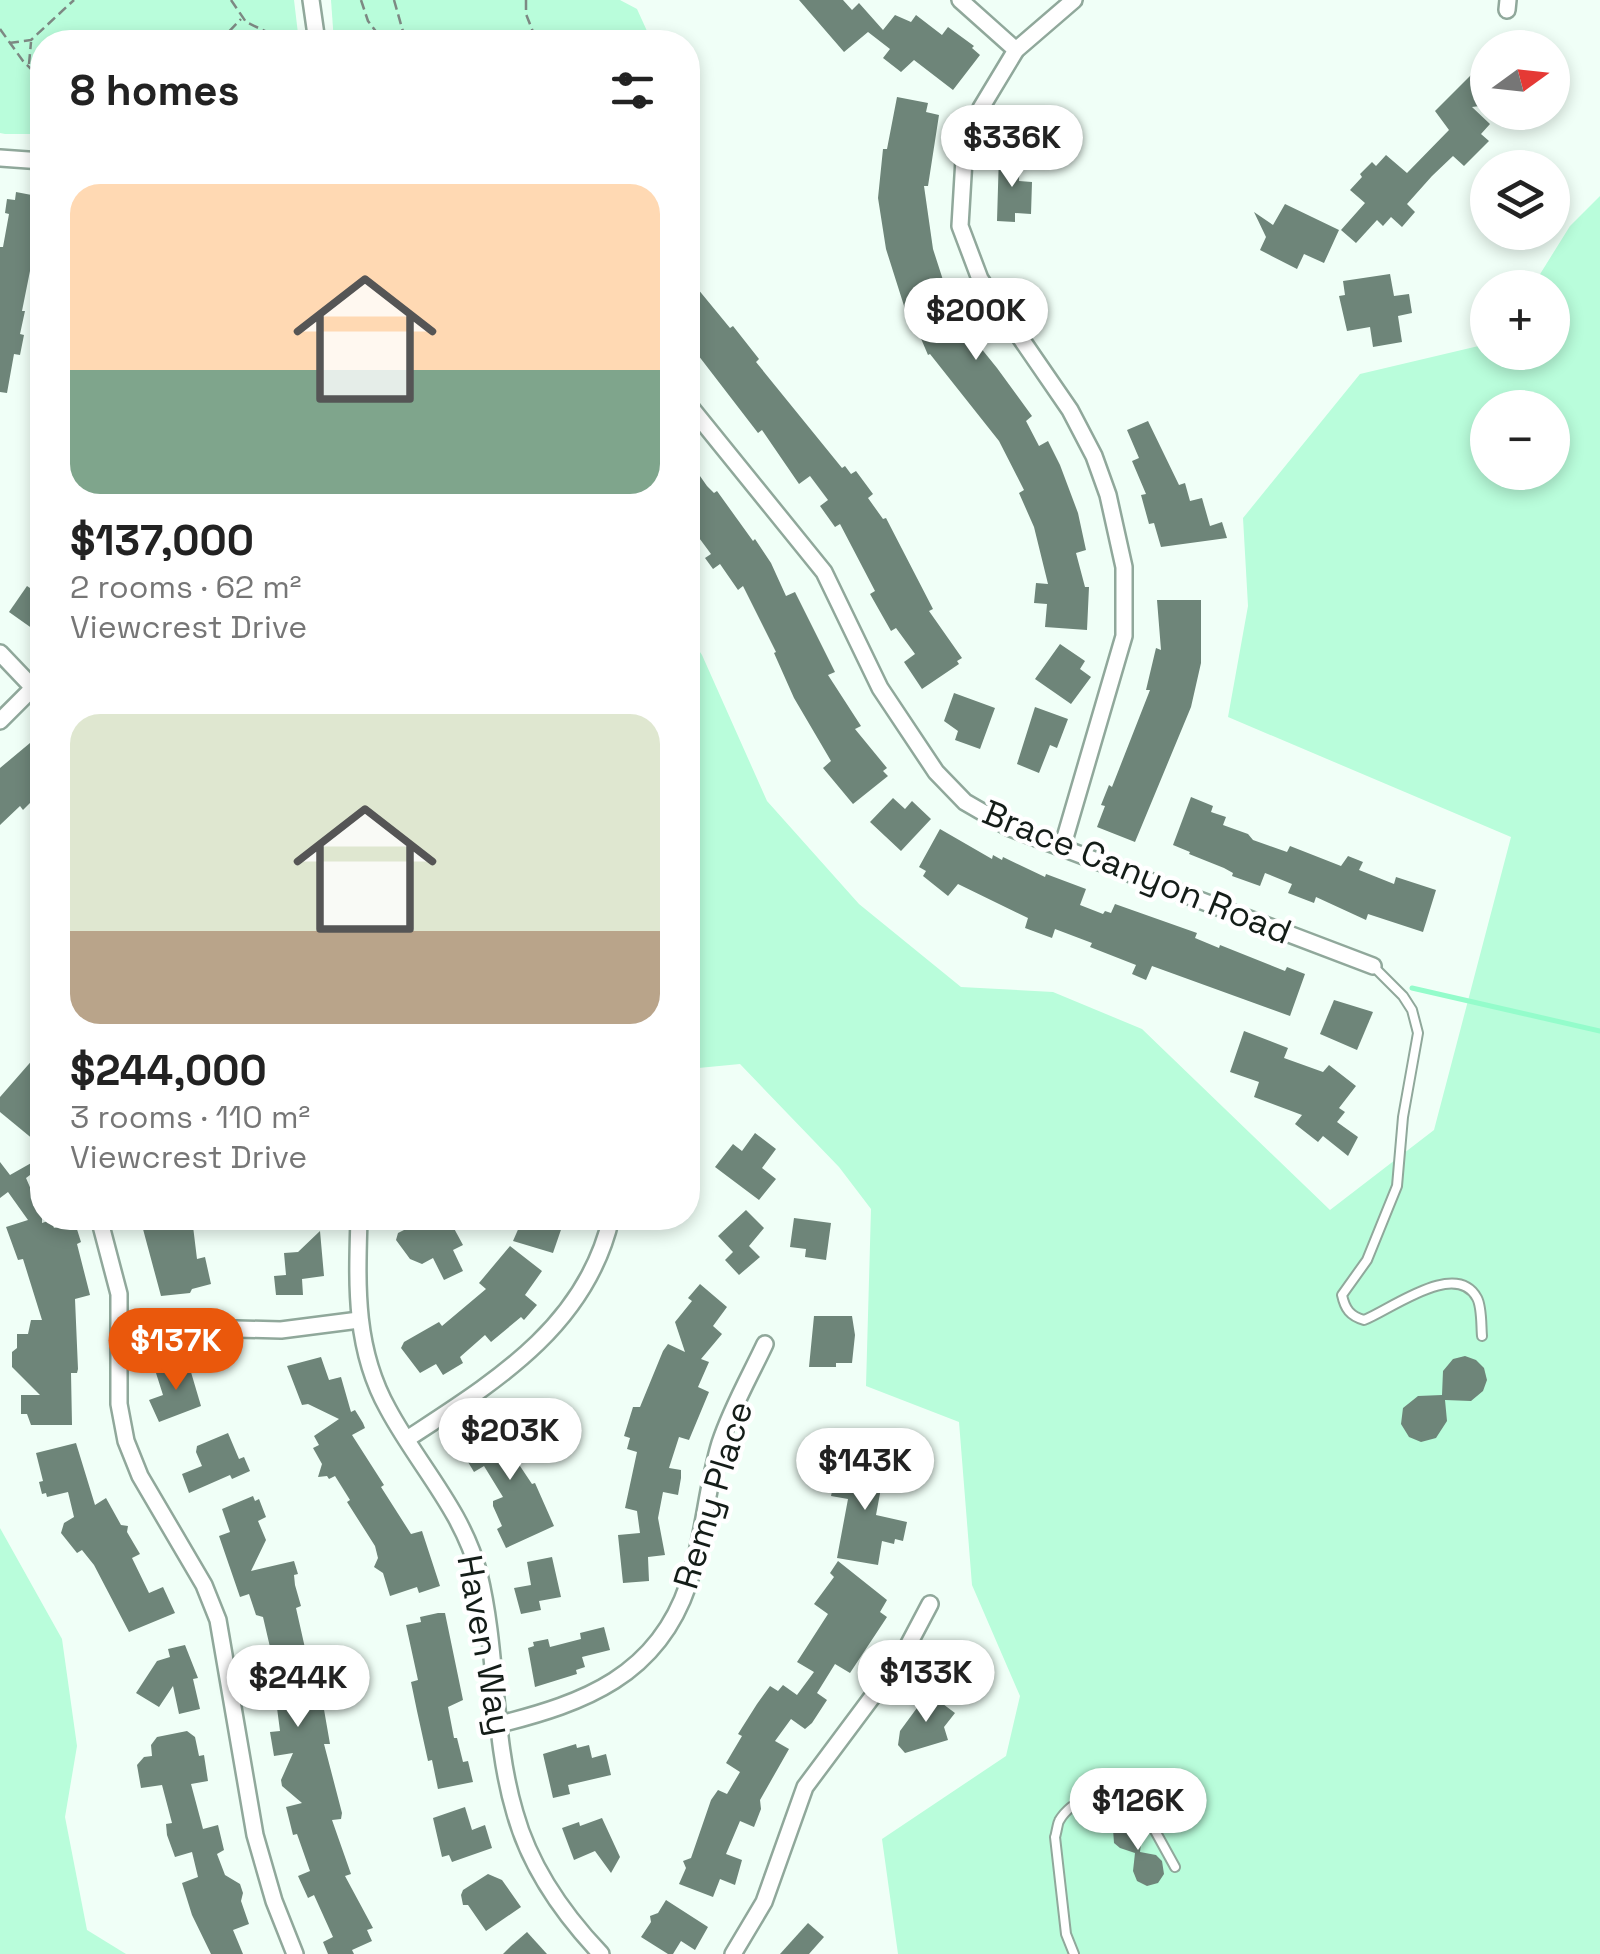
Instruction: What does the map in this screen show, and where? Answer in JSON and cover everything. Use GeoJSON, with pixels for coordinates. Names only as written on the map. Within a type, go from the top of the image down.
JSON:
{"type":"FeatureCollection","features":[{"type":"Feature","properties":{"kind":"street"},"geometry":{"type":"LineString","coordinates":[[311,0],[315,30]]}},
{"type":"Feature","properties":{"kind":"street"},"geometry":{"type":"LineString","coordinates":[[960,0],[1016,50]]}},
{"type":"Feature","properties":{"kind":"street"},"geometry":{"type":"LineString","coordinates":[[1062,848],[1124,636],[1124,567],[1108,496],[1094,456],[1070,410],[980,278],[960,226],[964,158],[981,108],[1016,50],[1074,0]]}},
{"type":"Feature","properties":{"kind":"street"},"geometry":{"type":"LineString","coordinates":[[0,158],[30,160]]}},
{"type":"Feature","properties":{"kind":"street","name":"Brace Canyon Road"},"geometry":{"type":"LineString","coordinates":[[700,419],[824,572],[880,688],[936,772],[966,802],[1010,828],[1373,966]]}},
{"type":"Feature","properties":{"kind":"street"},"geometry":{"type":"LineString","coordinates":[[0,653],[30,679]]}},
{"type":"Feature","properties":{"kind":"street"},"geometry":{"type":"LineString","coordinates":[[0,720],[30,696]]}},
{"type":"Feature","properties":{"kind":"street"},"geometry":{"type":"LineString","coordinates":[[101,1230],[119,1294],[118,1404],[126,1441],[140,1476],[204,1585],[218,1620],[255,1835],[295,1954]]}},
{"type":"Feature","properties":{"kind":"street","name":"Haven Way"},"geometry":{"type":"LineString","coordinates":[[359,1230],[359,1320],[377,1387],[464,1530],[479,1574],[510,1792],[530,1852],[560,1905],[601,1954]]}},
{"type":"Feature","properties":{"kind":"street"},"geometry":{"type":"LineString","coordinates":[[407,1439],[511,1370],[549,1334],[585,1283],[608,1230]]}},
{"type":"Feature","properties":{"kind":"street"},"geometry":{"type":"LineString","coordinates":[[119,1326],[281,1330],[359,1320]]}},
{"type":"Feature","properties":{"kind":"street","name":"Remy Place"},"geometry":{"type":"LineString","coordinates":[[500,1724],[557,1710],[598,1692],[630,1670],[660,1637],[688,1585],[721,1441],[764,1344]]}},
{"type":"Feature","properties":{"kind":"street"},"geometry":{"type":"LineString","coordinates":[[734,1954],[764,1902],[804,1787],[902,1657],[930,1604]]}},
{"type":"Feature","properties":{"kind":"lane"},"geometry":{"type":"LineString","coordinates":[[1373,966],[1404,996],[1418,1033],[1396,1186],[1367,1260],[1342,1295],[1344,1307],[1364,1320],[1436,1285],[1454,1283],[1470,1289],[1478,1299],[1482,1336]]}},
{"type":"Feature","properties":{"kind":"lane"},"geometry":{"type":"LineString","coordinates":[[1074,1954],[1066,1934],[1055,1837],[1059,1821],[1070,1809],[1114,1786],[1132,1788],[1175,1867]]}},
{"type":"Feature","properties":{"kind":"path"},"geometry":{"type":"LineString","coordinates":[[42,30],[74,0]]}},
{"type":"Feature","properties":{"kind":"path"},"geometry":{"type":"LineString","coordinates":[[231,0],[242,18],[259,30]]}},
{"type":"Feature","properties":{"kind":"path"},"geometry":{"type":"LineString","coordinates":[[234,7],[237,0]]}},
{"type":"Feature","properties":{"kind":"path"},"geometry":{"type":"LineString","coordinates":[[361,0],[375,30]]}},
{"type":"Feature","properties":{"kind":"path"},"geometry":{"type":"LineString","coordinates":[[394,0],[403,30]]}},
{"type":"Feature","properties":{"kind":"path"},"geometry":{"type":"LineString","coordinates":[[526,0],[532,30]]}},
{"type":"Feature","properties":{"kind":"path"},"geometry":{"type":"LineString","coordinates":[[230,30],[242,18]]}},
{"type":"Feature","properties":{"kind":"path"},"geometry":{"type":"LineString","coordinates":[[0,29],[29,68]]}},
{"type":"Feature","properties":{"kind":"path"},"geometry":{"type":"LineString","coordinates":[[9,43],[30,40]]}},
{"type":"Feature","properties":{"kind":"path"},"geometry":{"type":"LineString","coordinates":[[29,68],[30,54]]}},
{"type":"Feature","properties":{"kind":"green space"},"geometry":{"type":"Polygon","coordinates":[[[0,0],[294,0],[298,30],[30,30],[30,134],[0,133],[0,0]]]}},
{"type":"Feature","properties":{"kind":"green space"},"geometry":{"type":"Polygon","coordinates":[[[331,0],[620,0],[637,9],[647,30],[333,30],[331,0]]]}},
{"type":"Feature","properties":{"kind":"green space"},"geometry":{"type":"Polygon","coordinates":[[[1600,196],[1600,1954],[898,1954],[882,1839],[1006,1756],[1020,1696],[972,1585],[959,1422],[866,1386],[871,1209],[839,1167],[740,1064],[700,1068],[700,652],[767,801],[859,904],[961,987],[1053,992],[1142,1029],[1330,1210],[1434,1130],[1511,837],[1228,717],[1248,606],[1243,518],[1360,374],[1470,348],[1470,370],[1570,370],[1570,270],[1543,270],[1555,250],[1570,250],[1570,226],[1600,196]]]}},
{"type":"Feature","properties":{"kind":"green space"},"geometry":{"type":"Polygon","coordinates":[[[0,1528],[62,1639],[77,1746],[65,1817],[87,1930],[126,1954],[0,1954],[0,1528]]]}},
{"type":"Feature","properties":{"kind":"building"},"geometry":{"type":"Polygon","coordinates":[[[799,0],[843,0],[852,10],[859,3],[883,30],[895,15],[911,22],[916,15],[942,35],[948,27],[980,55],[953,90],[914,60],[901,72],[883,58],[890,49],[868,32],[844,52],[799,0]]]}},
{"type":"Feature","properties":{"kind":"building"},"geometry":{"type":"Polygon","coordinates":[[[1470,76],[1470,130],[1485,130],[1481,134],[1489,141],[1480,150],[1470,150],[1470,160],[1464,166],[1453,156],[1432,176],[1407,204],[1415,212],[1402,227],[1391,217],[1383,226],[1377,220],[1356,243],[1341,230],[1365,203],[1350,190],[1372,162],[1376,166],[1386,155],[1407,173],[1449,130],[1435,111],[1470,76]]]}},
{"type":"Feature","properties":{"kind":"building"},"geometry":{"type":"Polygon","coordinates":[[[897,97],[928,103],[926,112],[939,115],[928,186],[924,186],[933,249],[943,280],[938,281],[971,346],[976,342],[997,368],[1032,416],[1026,421],[1039,446],[1048,441],[1060,465],[1078,513],[1086,550],[1076,553],[1085,587],[1089,587],[1087,630],[1045,627],[1047,604],[1034,603],[1036,583],[1048,584],[1034,527],[1019,493],[1024,490],[999,441],[928,355],[908,308],[905,309],[886,249],[878,198],[883,149],[887,149],[897,97]]]}},
{"type":"Feature","properties":{"kind":"building"},"geometry":{"type":"Polygon","coordinates":[[[999,154],[1020,154],[1019,181],[1032,182],[1031,214],[1015,213],[1015,222],[997,221],[999,154]]]}},
{"type":"Feature","properties":{"kind":"building"},"geometry":{"type":"Polygon","coordinates":[[[16,192],[30,195],[30,271],[22,311],[20,334],[24,335],[20,355],[14,354],[7,393],[0,392],[0,247],[9,214],[5,213],[7,199],[15,200],[16,192]]]}},
{"type":"Feature","properties":{"kind":"building"},"geometry":{"type":"Polygon","coordinates":[[[1285,204],[1339,230],[1324,263],[1304,254],[1297,269],[1260,250],[1266,237],[1254,212],[1273,225],[1285,204]]]}},
{"type":"Feature","properties":{"kind":"building"},"geometry":{"type":"Polygon","coordinates":[[[1390,274],[1394,296],[1409,294],[1412,313],[1398,316],[1402,342],[1373,347],[1370,327],[1347,331],[1339,296],[1345,295],[1343,281],[1390,274]]]}},
{"type":"Feature","properties":{"kind":"building"},"geometry":{"type":"Polygon","coordinates":[[[700,292],[730,328],[733,326],[759,359],[756,362],[842,468],[845,466],[851,474],[856,471],[873,494],[868,498],[886,518],[933,609],[929,611],[962,658],[957,661],[959,664],[922,689],[904,662],[915,654],[896,628],[891,631],[870,594],[875,591],[840,524],[835,527],[820,506],[828,500],[810,476],[799,484],[762,430],[758,433],[700,358],[700,292]]]}},
{"type":"Feature","properties":{"kind":"building"},"geometry":{"type":"Polygon","coordinates":[[[1148,421],[1179,485],[1185,483],[1190,501],[1202,498],[1210,526],[1222,522],[1227,538],[1161,547],[1154,523],[1149,524],[1141,495],[1146,494],[1132,461],[1139,458],[1127,430],[1148,421]]]}},
{"type":"Feature","properties":{"kind":"building"},"geometry":{"type":"Polygon","coordinates":[[[700,476],[755,539],[786,596],[795,592],[835,672],[828,675],[861,726],[855,729],[887,768],[883,771],[888,776],[853,804],[823,768],[831,761],[794,698],[743,586],[738,590],[720,564],[713,569],[705,558],[711,554],[700,539],[700,476]]]}},
{"type":"Feature","properties":{"kind":"building"},"geometry":{"type":"Polygon","coordinates":[[[27,586],[30,588],[30,627],[9,612],[27,586]]]}},
{"type":"Feature","properties":{"kind":"building"},"geometry":{"type":"Polygon","coordinates":[[[1157,600],[1201,600],[1201,663],[1191,707],[1135,842],[1097,827],[1105,806],[1101,805],[1109,785],[1112,787],[1150,690],[1146,690],[1156,648],[1161,650],[1157,600]]]}},
{"type":"Feature","properties":{"kind":"building"},"geometry":{"type":"Polygon","coordinates":[[[1060,644],[1085,661],[1080,669],[1091,677],[1071,704],[1035,679],[1060,644]]]}},
{"type":"Feature","properties":{"kind":"building"},"geometry":{"type":"Polygon","coordinates":[[[954,693],[995,708],[980,749],[955,740],[958,731],[944,721],[954,693]]]}},
{"type":"Feature","properties":{"kind":"building"},"geometry":{"type":"Polygon","coordinates":[[[1035,707],[1068,719],[1057,748],[1050,745],[1039,773],[1017,764],[1035,707]]]}},
{"type":"Feature","properties":{"kind":"building"},"geometry":{"type":"Polygon","coordinates":[[[30,743],[30,803],[23,810],[20,806],[0,825],[0,768],[30,743]]]}},
{"type":"Feature","properties":{"kind":"building"},"geometry":{"type":"Polygon","coordinates":[[[1191,797],[1213,806],[1211,812],[1226,817],[1223,825],[1248,834],[1253,840],[1287,852],[1290,846],[1341,866],[1348,856],[1363,862],[1359,870],[1394,884],[1396,877],[1436,890],[1423,932],[1368,914],[1366,920],[1316,897],[1314,903],[1288,893],[1292,884],[1265,873],[1260,886],[1173,845],[1191,797]]]}},
{"type":"Feature","properties":{"kind":"building"},"geometry":{"type":"Polygon","coordinates":[[[893,798],[905,809],[912,801],[931,819],[901,851],[870,822],[893,798]]]}},
{"type":"Feature","properties":{"kind":"building"},"geometry":{"type":"Polygon","coordinates":[[[940,829],[992,859],[993,855],[1002,860],[1003,857],[1045,877],[1046,874],[1086,889],[1080,905],[1103,914],[1111,913],[1115,904],[1197,933],[1195,938],[1219,948],[1220,945],[1285,971],[1287,967],[1305,974],[1290,1016],[1152,966],[1146,980],[1132,974],[1136,965],[1055,929],[1052,938],[1025,928],[1028,918],[958,884],[948,896],[923,876],[926,871],[919,867],[940,829]]]}},
{"type":"Feature","properties":{"kind":"building"},"geometry":{"type":"Polygon","coordinates":[[[1334,1000],[1373,1012],[1357,1050],[1320,1034],[1334,1000]]]}},
{"type":"Feature","properties":{"kind":"building"},"geometry":{"type":"Polygon","coordinates":[[[1244,1031],[1288,1048],[1284,1058],[1323,1072],[1329,1065],[1356,1086],[1339,1108],[1345,1112],[1337,1122],[1358,1137],[1348,1156],[1323,1136],[1318,1142],[1295,1124],[1302,1115],[1254,1097],[1259,1082],[1230,1072],[1244,1031]]]}},
{"type":"Feature","properties":{"kind":"building"},"geometry":{"type":"Polygon","coordinates":[[[30,1063],[30,1137],[0,1112],[0,1097],[30,1063]]]}},
{"type":"Feature","properties":{"kind":"building"},"geometry":{"type":"Polygon","coordinates":[[[755,1133],[776,1149],[762,1168],[776,1179],[759,1200],[715,1167],[733,1144],[742,1151],[755,1133]]]}},
{"type":"Feature","properties":{"kind":"building"},"geometry":{"type":"Polygon","coordinates":[[[0,1162],[10,1175],[30,1164],[30,1175],[26,1178],[30,1187],[30,1230],[77,1230],[90,1295],[75,1299],[78,1369],[71,1373],[72,1425],[31,1425],[27,1414],[21,1414],[21,1395],[40,1395],[12,1367],[12,1352],[17,1348],[17,1334],[28,1334],[31,1320],[42,1320],[23,1259],[18,1260],[6,1227],[28,1220],[8,1192],[0,1198],[0,1162]]]}},
{"type":"Feature","properties":{"kind":"building"},"geometry":{"type":"Polygon","coordinates":[[[746,1210],[764,1228],[749,1246],[760,1257],[739,1275],[725,1260],[733,1252],[718,1236],[746,1210]]]}},
{"type":"Feature","properties":{"kind":"building"},"geometry":{"type":"Polygon","coordinates":[[[794,1218],[831,1223],[826,1260],[805,1257],[806,1249],[790,1247],[794,1218]]]}},
{"type":"Feature","properties":{"kind":"building"},"geometry":{"type":"Polygon","coordinates":[[[143,1230],[193,1230],[197,1259],[205,1257],[211,1284],[190,1293],[161,1296],[143,1230]]]}},
{"type":"Feature","properties":{"kind":"building"},"geometry":{"type":"Polygon","coordinates":[[[455,1230],[463,1245],[453,1250],[463,1271],[444,1280],[433,1258],[422,1264],[410,1259],[396,1240],[398,1233],[455,1230]]]}},
{"type":"Feature","properties":{"kind":"building"},"geometry":{"type":"Polygon","coordinates":[[[518,1230],[561,1230],[553,1253],[513,1241],[518,1230]]]}},
{"type":"Feature","properties":{"kind":"building"},"geometry":{"type":"Polygon","coordinates":[[[320,1231],[324,1276],[302,1279],[303,1295],[276,1295],[274,1276],[286,1275],[284,1253],[298,1252],[320,1231]]]}},
{"type":"Feature","properties":{"kind":"building"},"geometry":{"type":"Polygon","coordinates":[[[510,1246],[542,1271],[525,1295],[537,1305],[524,1320],[521,1317],[491,1342],[485,1335],[460,1357],[463,1363],[443,1375],[436,1364],[420,1373],[401,1348],[404,1342],[439,1322],[442,1326],[486,1289],[479,1283],[510,1246]]]}},
{"type":"Feature","properties":{"kind":"building"},"geometry":{"type":"Polygon","coordinates":[[[700,1284],[727,1307],[713,1326],[722,1334],[701,1359],[709,1362],[698,1387],[709,1392],[689,1440],[679,1437],[669,1468],[681,1470],[681,1478],[678,1495],[663,1492],[658,1518],[665,1555],[648,1557],[649,1581],[623,1583],[618,1535],[640,1533],[637,1511],[625,1508],[637,1452],[627,1449],[630,1438],[624,1436],[633,1407],[640,1407],[668,1344],[685,1352],[675,1322],[700,1284]]]}},
{"type":"Feature","properties":{"kind":"building"},"geometry":{"type":"Polygon","coordinates":[[[814,1316],[852,1316],[852,1363],[809,1367],[814,1316]]]}},
{"type":"Feature","properties":{"kind":"building"},"geometry":{"type":"Polygon","coordinates":[[[1465,1356],[1484,1368],[1487,1380],[1483,1391],[1471,1401],[1445,1400],[1447,1421],[1436,1438],[1421,1442],[1409,1437],[1401,1424],[1403,1408],[1418,1396],[1442,1395],[1443,1371],[1453,1359],[1465,1356]]]}},
{"type":"Feature","properties":{"kind":"building"},"geometry":{"type":"Polygon","coordinates":[[[321,1357],[329,1380],[341,1377],[351,1412],[355,1410],[363,1423],[365,1428],[352,1435],[384,1485],[381,1487],[411,1534],[422,1531],[440,1586],[419,1593],[417,1587],[390,1596],[383,1573],[374,1567],[378,1558],[375,1546],[347,1502],[350,1500],[335,1476],[318,1477],[322,1464],[313,1448],[319,1445],[314,1436],[339,1419],[308,1404],[302,1405],[287,1366],[321,1357]]]}},
{"type":"Feature","properties":{"kind":"building"},"geometry":{"type":"Polygon","coordinates":[[[188,1362],[201,1406],[159,1422],[149,1400],[163,1395],[156,1373],[188,1362]]]}},
{"type":"Feature","properties":{"kind":"building"},"geometry":{"type":"Polygon","coordinates":[[[500,1423],[507,1435],[526,1427],[534,1440],[522,1447],[528,1457],[518,1463],[535,1483],[554,1526],[506,1548],[493,1506],[493,1501],[503,1497],[484,1466],[474,1472],[459,1447],[500,1423]]]}},
{"type":"Feature","properties":{"kind":"building"},"geometry":{"type":"Polygon","coordinates":[[[228,1433],[239,1459],[244,1457],[250,1471],[232,1479],[230,1475],[189,1493],[182,1474],[202,1466],[197,1446],[228,1433]]]}},
{"type":"Feature","properties":{"kind":"building"},"geometry":{"type":"Polygon","coordinates":[[[76,1443],[95,1505],[106,1498],[121,1525],[128,1526],[127,1532],[140,1554],[132,1558],[149,1593],[163,1587],[175,1613],[129,1632],[94,1565],[82,1550],[77,1553],[61,1533],[64,1523],[74,1517],[68,1492],[47,1497],[42,1494],[36,1453],[76,1443]]]}},
{"type":"Feature","properties":{"kind":"building"},"geometry":{"type":"Polygon","coordinates":[[[867,1457],[886,1461],[876,1515],[907,1522],[903,1541],[882,1541],[878,1565],[837,1558],[848,1499],[831,1496],[836,1473],[840,1466],[861,1470],[867,1457]]]}},
{"type":"Feature","properties":{"kind":"building"},"geometry":{"type":"Polygon","coordinates":[[[253,1496],[255,1501],[259,1499],[266,1517],[258,1521],[266,1540],[251,1571],[294,1561],[298,1574],[294,1575],[301,1606],[296,1608],[305,1648],[300,1649],[305,1671],[283,1676],[289,1701],[322,1698],[330,1744],[324,1744],[342,1813],[341,1819],[332,1820],[351,1874],[345,1876],[373,1928],[367,1930],[372,1941],[352,1950],[354,1954],[328,1954],[323,1942],[333,1937],[314,1895],[308,1898],[298,1876],[310,1871],[297,1834],[293,1835],[286,1807],[302,1803],[282,1786],[281,1780],[293,1753],[274,1756],[270,1732],[280,1731],[274,1685],[266,1686],[259,1663],[273,1660],[263,1617],[256,1615],[249,1594],[240,1597],[219,1536],[230,1532],[222,1509],[253,1496]]]}},
{"type":"Feature","properties":{"kind":"building"},"geometry":{"type":"Polygon","coordinates":[[[552,1557],[561,1597],[539,1601],[541,1610],[521,1614],[514,1588],[531,1585],[527,1562],[552,1557]]]}},
{"type":"Feature","properties":{"kind":"building"},"geometry":{"type":"Polygon","coordinates":[[[838,1561],[887,1600],[880,1612],[887,1617],[850,1673],[835,1664],[817,1693],[827,1700],[812,1723],[805,1729],[791,1719],[775,1741],[789,1749],[760,1800],[754,1827],[740,1821],[726,1854],[742,1860],[735,1885],[720,1879],[713,1897],[679,1884],[686,1868],[683,1861],[691,1858],[711,1800],[718,1790],[727,1794],[740,1772],[726,1763],[757,1704],[770,1686],[778,1691],[783,1685],[797,1695],[814,1672],[797,1662],[828,1614],[814,1604],[834,1577],[830,1573],[838,1561]]]}},
{"type":"Feature","properties":{"kind":"building"},"geometry":{"type":"Polygon","coordinates":[[[445,1613],[463,1700],[448,1707],[454,1738],[463,1762],[468,1761],[473,1782],[438,1789],[411,1682],[418,1680],[406,1625],[445,1613]]]}},
{"type":"Feature","properties":{"kind":"building"},"geometry":{"type":"Polygon","coordinates":[[[604,1627],[610,1650],[582,1657],[585,1667],[576,1670],[577,1674],[535,1687],[528,1648],[534,1646],[533,1642],[548,1639],[550,1647],[581,1639],[580,1633],[604,1627]]]}},
{"type":"Feature","properties":{"kind":"building"},"geometry":{"type":"Polygon","coordinates":[[[185,1645],[198,1678],[193,1679],[200,1709],[179,1714],[173,1686],[159,1707],[136,1693],[157,1661],[170,1657],[168,1649],[185,1645]]]}},
{"type":"Feature","properties":{"kind":"building"},"geometry":{"type":"Polygon","coordinates":[[[937,1690],[939,1701],[955,1713],[944,1727],[948,1740],[905,1753],[898,1745],[900,1731],[925,1697],[937,1690]]]}},
{"type":"Feature","properties":{"kind":"building"},"geometry":{"type":"Polygon","coordinates":[[[187,1731],[195,1737],[199,1756],[204,1755],[208,1781],[191,1784],[203,1829],[218,1825],[224,1850],[217,1854],[225,1875],[240,1884],[243,1893],[241,1901],[249,1924],[233,1930],[243,1954],[211,1954],[182,1883],[198,1877],[192,1852],[175,1857],[167,1835],[166,1824],[172,1823],[162,1785],[141,1788],[137,1765],[144,1757],[152,1756],[151,1745],[157,1737],[187,1731]]]}},
{"type":"Feature","properties":{"kind":"building"},"geometry":{"type":"Polygon","coordinates":[[[576,1744],[577,1748],[589,1745],[592,1758],[606,1754],[611,1775],[568,1785],[570,1794],[553,1798],[543,1754],[576,1744]]]}},
{"type":"Feature","properties":{"kind":"building"},"geometry":{"type":"Polygon","coordinates":[[[465,1807],[472,1830],[485,1825],[492,1848],[452,1862],[449,1855],[442,1857],[433,1818],[465,1807]]]}},
{"type":"Feature","properties":{"kind":"building"},"geometry":{"type":"Polygon","coordinates":[[[602,1818],[620,1857],[611,1873],[595,1851],[574,1860],[562,1828],[602,1818]]]}},
{"type":"Feature","properties":{"kind":"building"},"geometry":{"type":"Polygon","coordinates":[[[1125,1819],[1136,1821],[1143,1829],[1140,1852],[1156,1855],[1162,1861],[1164,1874],[1158,1883],[1147,1886],[1137,1881],[1133,1871],[1135,1853],[1114,1843],[1113,1829],[1125,1819]]]}},
{"type":"Feature","properties":{"kind":"building"},"geometry":{"type":"Polygon","coordinates":[[[488,1874],[502,1880],[521,1907],[486,1931],[468,1905],[463,1905],[461,1895],[488,1874]]]}},
{"type":"Feature","properties":{"kind":"building"},"geometry":{"type":"Polygon","coordinates":[[[666,1900],[708,1927],[695,1950],[681,1941],[673,1954],[668,1954],[641,1937],[651,1922],[650,1916],[658,1913],[666,1900]]]}},
{"type":"Feature","properties":{"kind":"building"},"geometry":{"type":"Polygon","coordinates":[[[808,1923],[824,1937],[809,1954],[780,1954],[808,1923]]]}},
{"type":"Feature","properties":{"kind":"building"},"geometry":{"type":"Polygon","coordinates":[[[527,1932],[547,1954],[503,1954],[511,1946],[527,1932]]]}},
{"type":"Feature","properties":{"kind":"waterway"},"geometry":{"type":"LineString","coordinates":[[1412,988],[1600,1031]]}}]}
